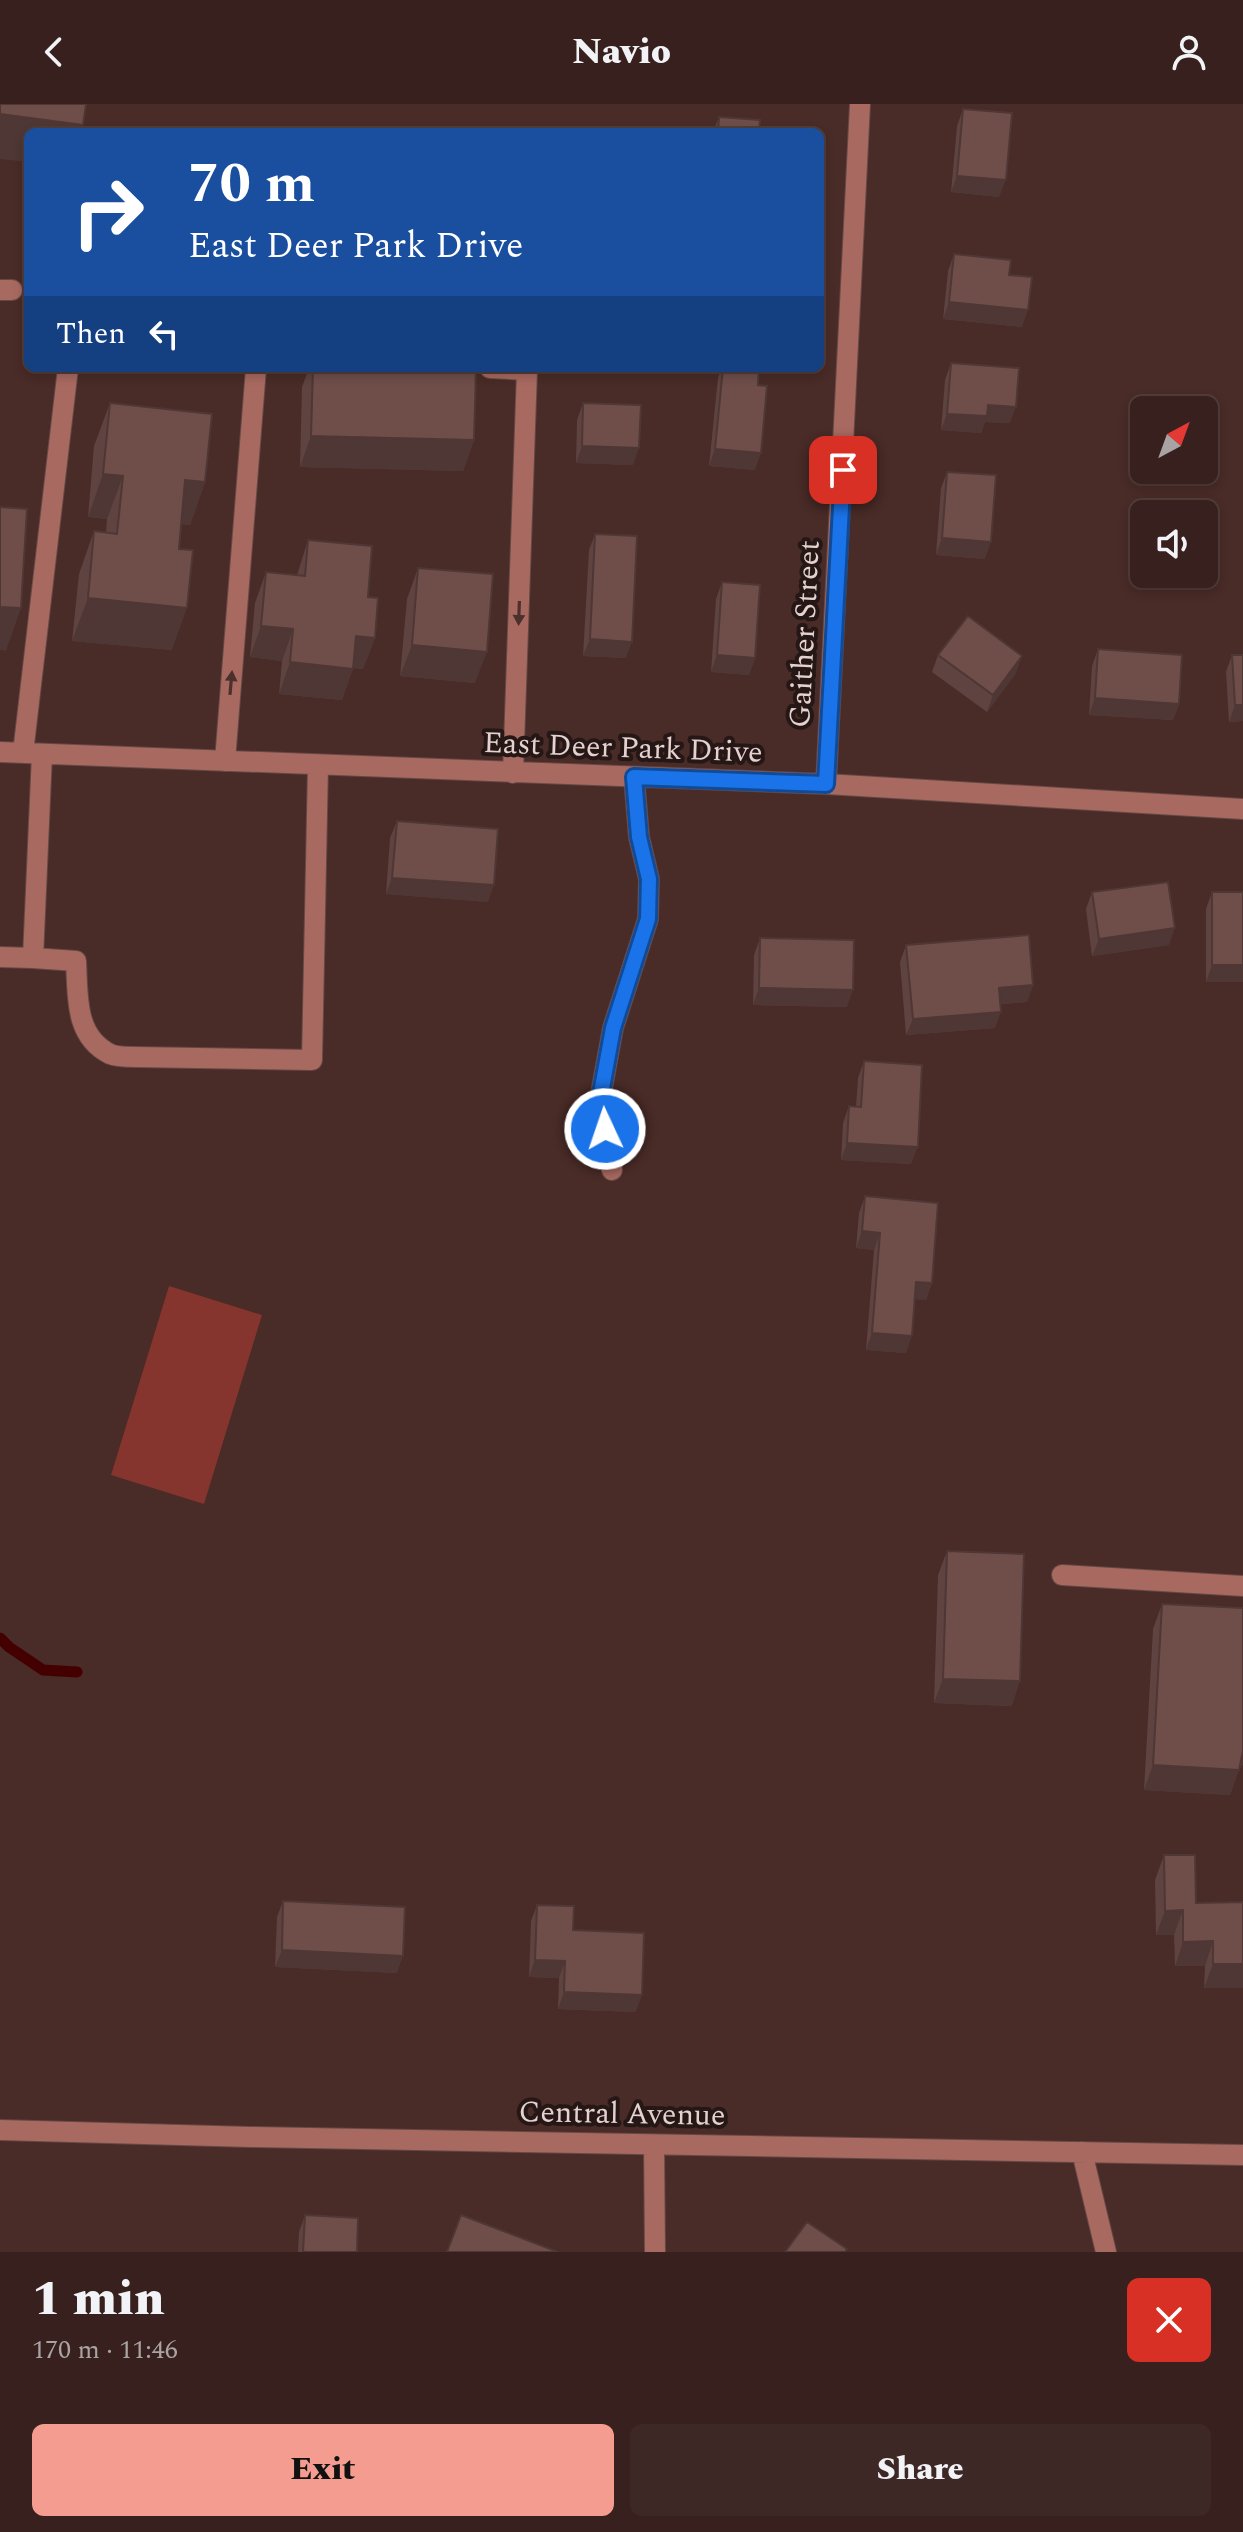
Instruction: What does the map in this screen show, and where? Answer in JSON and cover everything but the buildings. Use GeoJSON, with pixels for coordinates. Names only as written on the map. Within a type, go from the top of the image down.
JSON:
{"type":"FeatureCollection","features":[{"type":"Feature","properties":{"kind":"street","name":"Gaither Street"},"geometry":{"type":"LineString","coordinates":[[826,784],[860,104]]}},
{"type":"Feature","properties":{"kind":"street"},"geometry":{"type":"LineString","coordinates":[[33,958],[33,753],[68,372]]}},
{"type":"Feature","properties":{"kind":"street"},"geometry":{"type":"LineString","coordinates":[[225,761],[256,372]]}},
{"type":"Feature","properties":{"kind":"street"},"geometry":{"type":"LineString","coordinates":[[513,773],[527,372]]}},
{"type":"Feature","properties":{"kind":"street","name":"East Deer Park Drive"},"geometry":{"type":"LineString","coordinates":[[0,752],[826,784],[1243,809]]}},
{"type":"Feature","properties":{"kind":"street"},"geometry":{"type":"LineString","coordinates":[[0,957],[76,961],[79,1017],[92,1040],[112,1055],[312,1060],[318,765]]}},
{"type":"Feature","properties":{"kind":"street"},"geometry":{"type":"LineString","coordinates":[[612,1170],[602,1088],[613,1028],[648,919],[649,879],[639,837],[634,777]]}},
{"type":"Feature","properties":{"kind":"street"},"geometry":{"type":"LineString","coordinates":[[1062,1575],[1243,1586]]}},
{"type":"Feature","properties":{"kind":"street","name":"Central Avenue"},"geometry":{"type":"LineString","coordinates":[[0,2130],[1243,2155]]}},
{"type":"Feature","properties":{"kind":"street"},"geometry":{"type":"LineString","coordinates":[[654,2145],[655,2252]]}},
{"type":"Feature","properties":{"kind":"street"},"geometry":{"type":"LineString","coordinates":[[1082,2152],[1106,2252]]}},
{"type":"Feature","properties":{"kind":"shaded area"},"geometry":{"type":"Polygon","coordinates":[[[169,1286],[262,1315],[204,1504],[111,1475],[169,1286]]]}},
{"type":"Feature","properties":{"kind":"waterway"},"geometry":{"type":"LineString","coordinates":[[0,1638],[43,1670],[77,1672]]}},
{"type":"Feature","properties":{"kind":"route"},"geometry":{"type":"LineString","coordinates":[[605,1129],[602,1088],[613,1028],[648,919],[649,879],[639,837],[634,777],[826,784],[843,470]]}}]}
